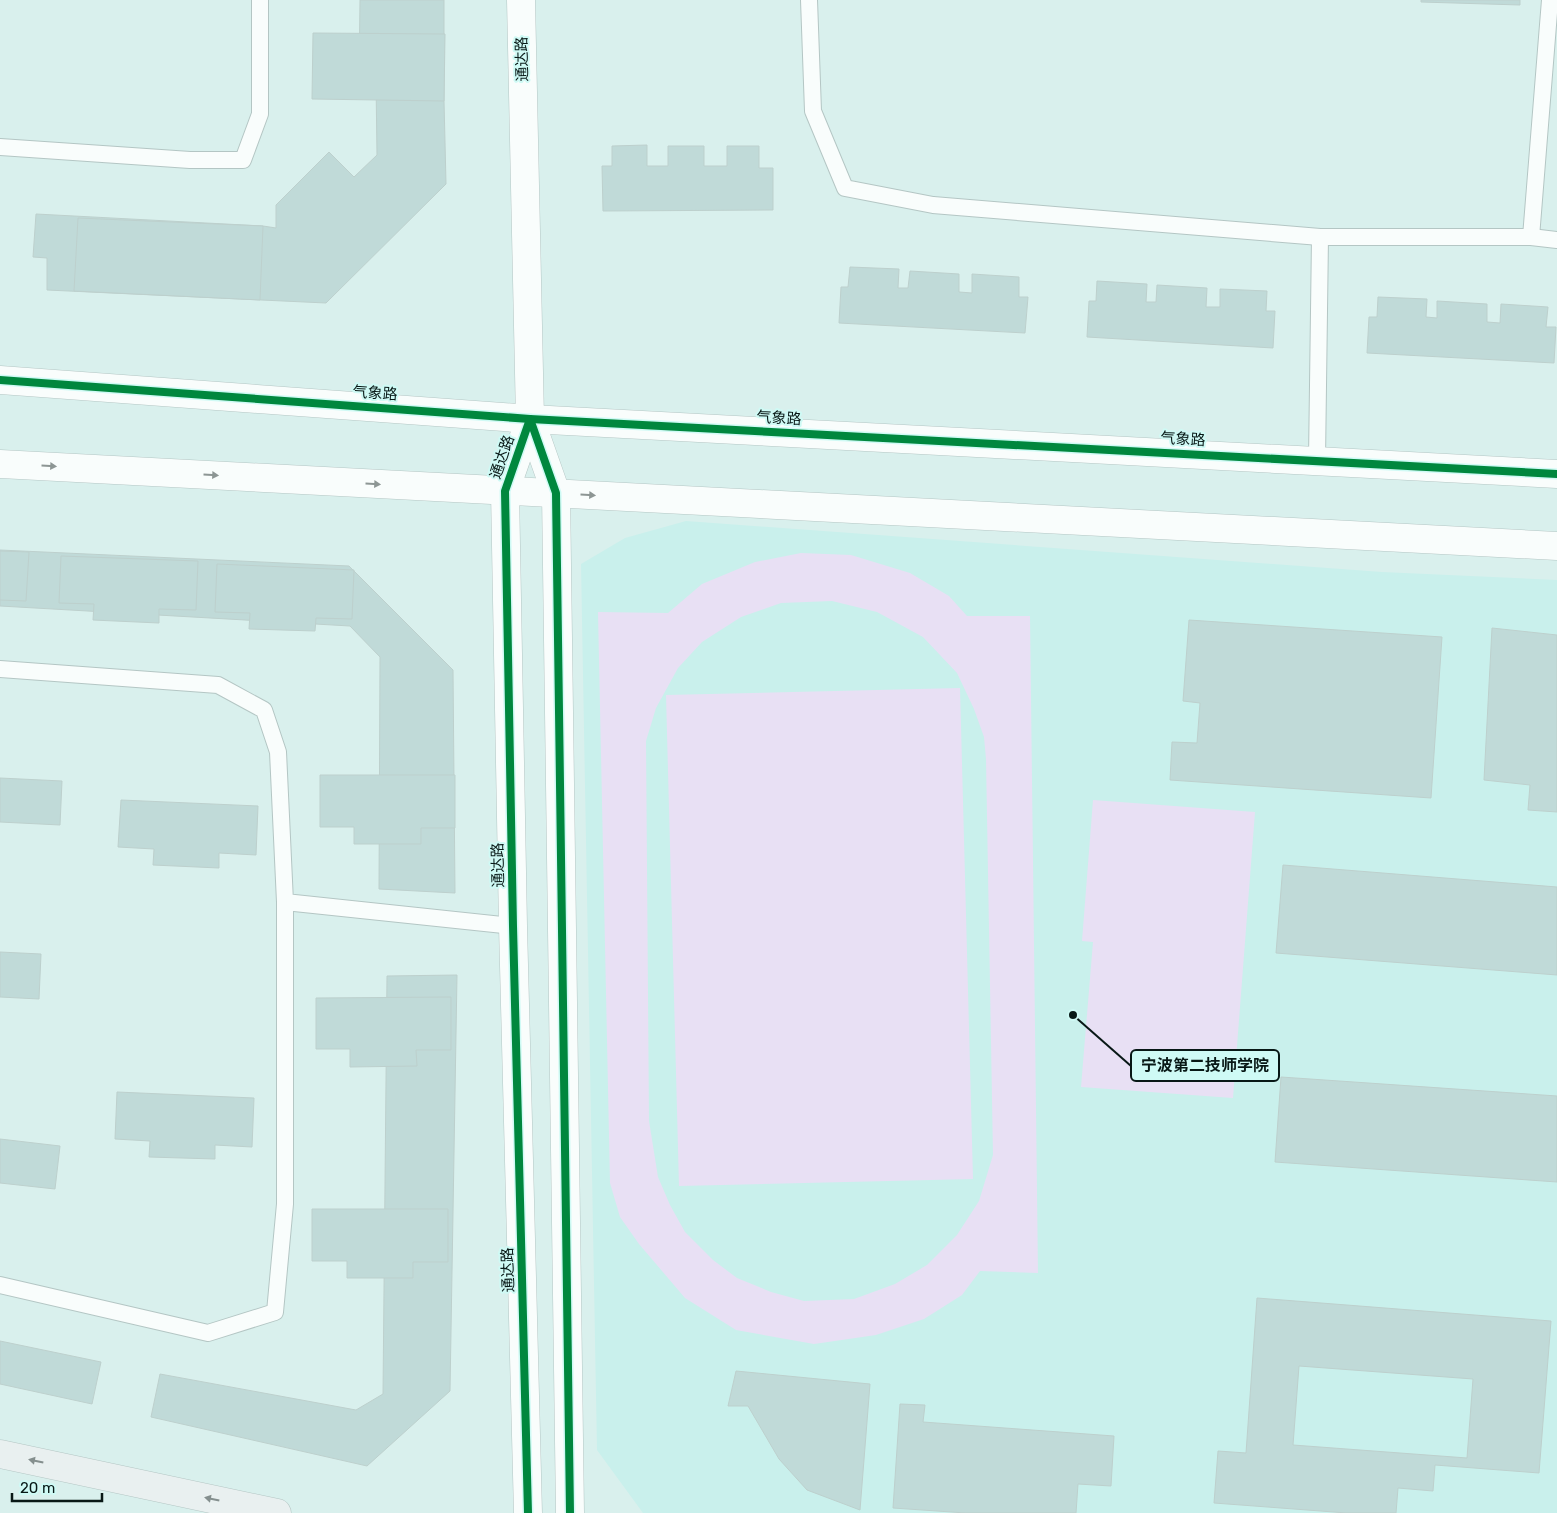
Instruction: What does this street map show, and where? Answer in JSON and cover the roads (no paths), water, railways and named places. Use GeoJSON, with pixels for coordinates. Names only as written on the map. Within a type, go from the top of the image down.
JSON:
{"type":"FeatureCollection","features":[{"type":"Feature","properties":{"kind":"main road"},"geometry":{"type":"LineString","coordinates":[[0,1454],[276,1513]]}},
{"type":"Feature","properties":{"kind":"street","name":"通达路"},"geometry":{"type":"LineString","coordinates":[[521,0],[530,419],[556,493],[570,1513]]}},
{"type":"Feature","properties":{"kind":"street","name":"气象路"},"geometry":{"type":"LineString","coordinates":[[0,380],[530,419],[1557,474]]}},
{"type":"Feature","properties":{"kind":"street","name":"通达路"},"geometry":{"type":"LineString","coordinates":[[528,1513],[513,926],[505,491],[530,419]]}},
{"type":"Feature","properties":{"kind":"street"},"geometry":{"type":"LineString","coordinates":[[0,464],[1557,546]]}},
{"type":"Feature","properties":{"kind":"lane"},"geometry":{"type":"LineString","coordinates":[[0,147],[190,160],[243,160],[260,114],[260,0]]}},
{"type":"Feature","properties":{"kind":"lane"},"geometry":{"type":"LineString","coordinates":[[809,0],[813,111],[845,188],[933,205],[1320,237],[1531,237],[1557,240]]}},
{"type":"Feature","properties":{"kind":"lane"},"geometry":{"type":"LineString","coordinates":[[1531,237],[1550,0]]}},
{"type":"Feature","properties":{"kind":"lane"},"geometry":{"type":"LineString","coordinates":[[1317,460],[1320,237]]}},
{"type":"Feature","properties":{"kind":"lane"},"geometry":{"type":"LineString","coordinates":[[0,669],[218,685],[264,710],[278,752],[285,902],[285,1204],[275,1312],[208,1333],[0,1285]]}},
{"type":"Feature","properties":{"kind":"lane"},"geometry":{"type":"LineString","coordinates":[[285,902],[513,926]]}},
{"type":"Feature","properties":{"kind":"place","name":"宁波第二技师学院"},"geometry":{"type":"Point","coordinates":[1073,1015]}}]}
